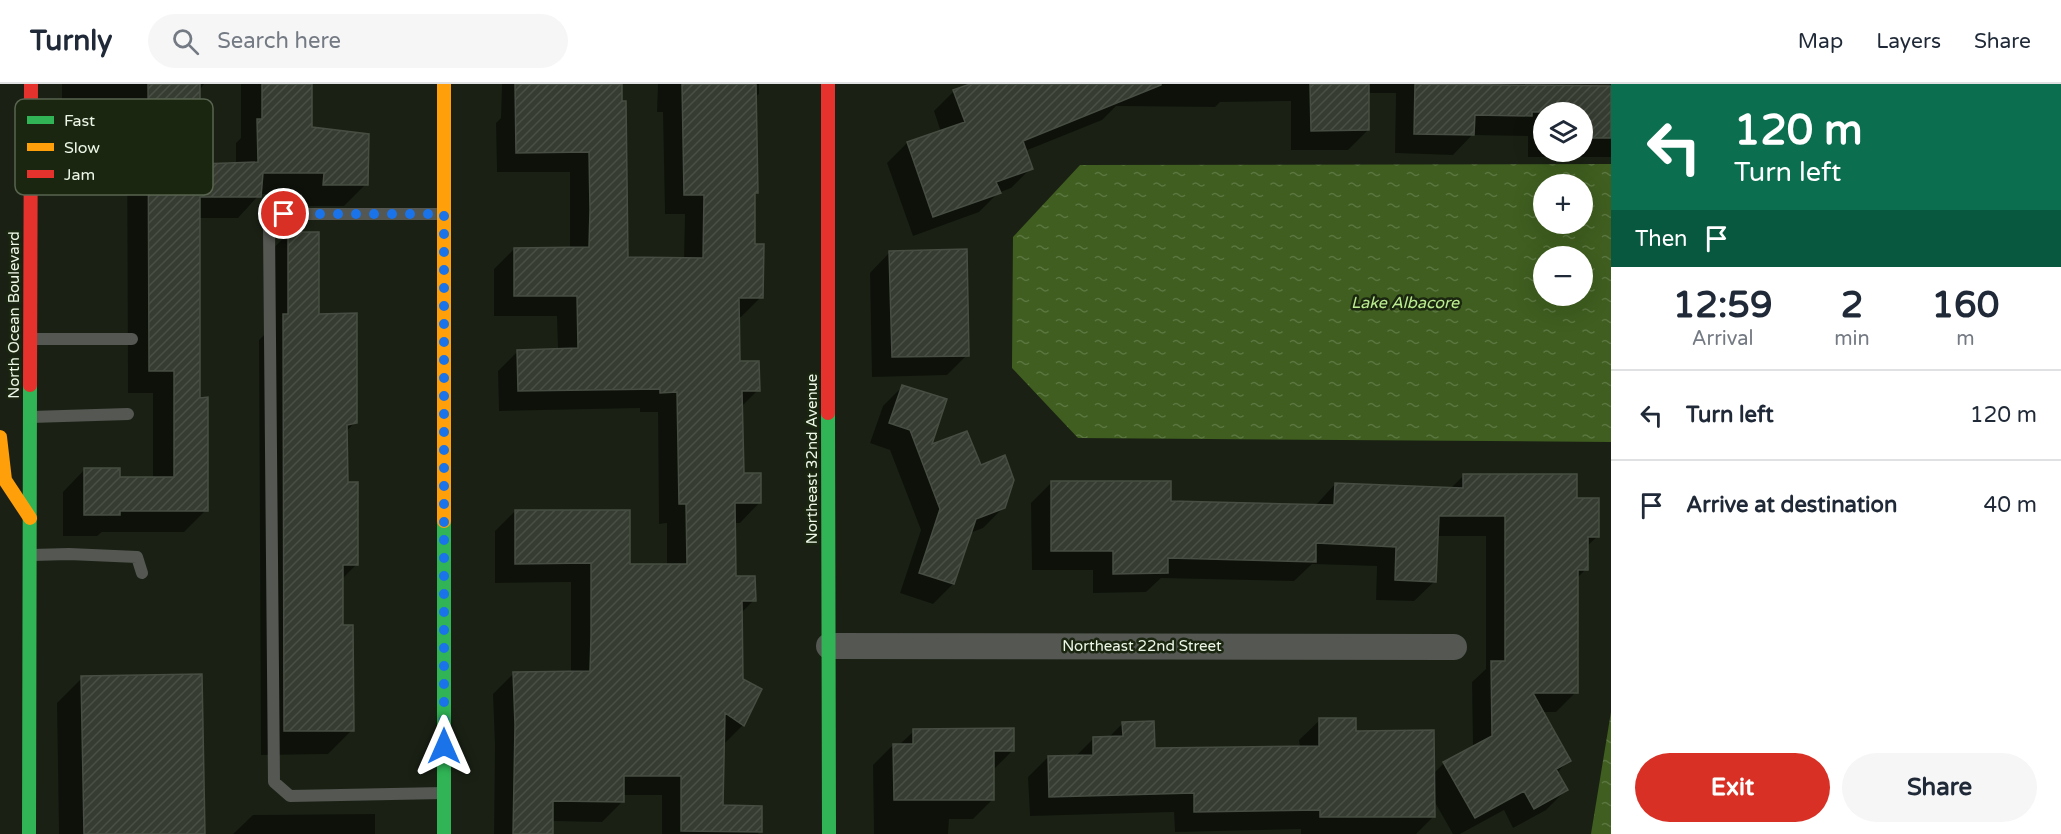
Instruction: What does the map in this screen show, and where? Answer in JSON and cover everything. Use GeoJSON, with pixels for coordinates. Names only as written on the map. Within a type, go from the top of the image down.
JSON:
{"type":"FeatureCollection","features":[{"type":"Feature","properties":{"kind":"street"},"geometry":{"type":"LineString","coordinates":[[444,84],[444,834]]}},
{"type":"Feature","properties":{"kind":"street","name":"Northeast 32nd Avenue"},"geometry":{"type":"LineString","coordinates":[[828,84],[830,834]]}},
{"type":"Feature","properties":{"kind":"street","name":"North Ocean Boulevard"},"geometry":{"type":"LineString","coordinates":[[29,834],[31,195]]}},
{"type":"Feature","properties":{"kind":"street"},"geometry":{"type":"LineString","coordinates":[[0,437],[5,480],[30,518]]}},
{"type":"Feature","properties":{"kind":"street","name":"Northeast 22nd Street"},"geometry":{"type":"LineString","coordinates":[[829,646],[1454,647]]}},
{"type":"Feature","properties":{"kind":"lane"},"geometry":{"type":"LineString","coordinates":[[444,214],[284,214],[269,228],[269,239],[274,782],[290,796],[444,793]]}},
{"type":"Feature","properties":{"kind":"lane"},"geometry":{"type":"LineString","coordinates":[[31,339],[132,339]]}},
{"type":"Feature","properties":{"kind":"lane"},"geometry":{"type":"LineString","coordinates":[[30,417],[129,414]]}},
{"type":"Feature","properties":{"kind":"lane"},"geometry":{"type":"LineString","coordinates":[[30,555],[137,556],[142,573]]}},
{"type":"Feature","properties":{"kind":"water","name":"Lake Albacore"},"geometry":{"type":"Polygon","coordinates":[[[1611,164],[1611,442],[1078,438],[1012,368],[1013,237],[1080,165],[1611,164]]]}},
{"type":"Feature","properties":{"kind":"water"},"geometry":{"type":"Polygon","coordinates":[[[1611,712],[1611,834],[1591,834],[1611,712]]]}},
{"type":"Feature","properties":{"kind":"building"},"geometry":{"type":"Polygon","coordinates":[[[148,84],[200,84],[200,99],[148,99],[148,84]]]}},
{"type":"Feature","properties":{"kind":"building"},"geometry":{"type":"Polygon","coordinates":[[[262,84],[312,84],[312,127],[369,134],[368,185],[323,185],[324,173],[263,173],[261,197],[200,197],[200,398],[208,397],[208,511],[120,511],[120,515],[84,515],[84,468],[120,468],[120,477],[174,477],[174,371],[149,371],[148,195],[213,195],[213,164],[258,162],[257,119],[262,119],[262,84]]]}},
{"type":"Feature","properties":{"kind":"building"},"geometry":{"type":"Polygon","coordinates":[[[515,84],[622,84],[622,101],[626,101],[628,257],[703,258],[704,195],[684,195],[682,84],[756,84],[758,193],[755,193],[755,244],[764,244],[763,298],[739,298],[740,361],[759,361],[760,391],[742,391],[744,473],[761,473],[761,503],[735,503],[736,576],[755,576],[756,601],[742,601],[743,679],[762,689],[744,726],[725,713],[723,805],[762,806],[762,832],[681,831],[681,776],[624,776],[624,802],[553,801],[553,834],[513,834],[515,725],[513,672],[590,671],[591,636],[591,563],[515,564],[515,510],[630,510],[630,564],[687,564],[686,504],[679,504],[677,392],[660,393],[660,389],[518,391],[517,350],[578,348],[577,296],[514,296],[514,248],[589,247],[590,210],[589,152],[516,153],[515,84]]]}},
{"type":"Feature","properties":{"kind":"building"},"geometry":{"type":"Polygon","coordinates":[[[970,84],[1161,85],[1023,141],[1033,169],[996,182],[1001,193],[933,217],[907,142],[965,122],[953,90],[970,84]]]}},
{"type":"Feature","properties":{"kind":"building"},"geometry":{"type":"Polygon","coordinates":[[[1310,84],[1369,84],[1369,130],[1311,131],[1310,84]]]}},
{"type":"Feature","properties":{"kind":"building"},"geometry":{"type":"Polygon","coordinates":[[[1415,84],[1611,86],[1611,138],[1593,138],[1593,102],[1533,102],[1532,116],[1475,115],[1474,135],[1414,134],[1415,84]]]}},
{"type":"Feature","properties":{"kind":"building"},"geometry":{"type":"Polygon","coordinates":[[[288,232],[319,232],[319,314],[357,313],[357,423],[347,425],[348,482],[358,482],[358,565],[343,565],[343,625],[353,625],[354,731],[284,731],[283,314],[288,314],[288,232]]]}},
{"type":"Feature","properties":{"kind":"building"},"geometry":{"type":"Polygon","coordinates":[[[967,249],[969,356],[892,357],[889,251],[967,249]]]}},
{"type":"Feature","properties":{"kind":"building"},"geometry":{"type":"Polygon","coordinates":[[[902,385],[947,399],[932,444],[967,431],[981,465],[1005,455],[1014,480],[1005,508],[976,519],[954,584],[919,573],[940,509],[910,430],[889,423],[902,385]]]}},
{"type":"Feature","properties":{"kind":"building"},"geometry":{"type":"Polygon","coordinates":[[[1463,474],[1577,474],[1577,498],[1599,498],[1599,537],[1588,537],[1588,570],[1578,570],[1578,693],[1533,693],[1571,761],[1556,769],[1568,790],[1534,809],[1524,791],[1475,818],[1443,762],[1492,736],[1491,661],[1505,661],[1505,516],[1439,516],[1436,582],[1395,580],[1396,547],[1316,543],[1316,562],[1168,558],[1168,573],[1113,574],[1113,551],[1051,551],[1051,481],[1171,481],[1171,501],[1334,505],[1335,483],[1463,488],[1463,474]]]}},
{"type":"Feature","properties":{"kind":"building"},"geometry":{"type":"Polygon","coordinates":[[[202,674],[205,834],[84,834],[81,676],[202,674]]]}},
{"type":"Feature","properties":{"kind":"building"},"geometry":{"type":"Polygon","coordinates":[[[1319,718],[1356,718],[1356,731],[1434,730],[1435,817],[1320,817],[1320,810],[1194,812],[1194,793],[1049,797],[1048,756],[1093,755],[1093,737],[1123,736],[1122,722],[1154,721],[1155,748],[1319,746],[1319,718]]]}},
{"type":"Feature","properties":{"kind":"building"},"geometry":{"type":"Polygon","coordinates":[[[1014,728],[1014,751],[994,751],[994,800],[894,800],[893,744],[913,744],[913,729],[1014,728]]]}},
{"type":"Feature","properties":{"kind":"traffic: fast"},"geometry":{"type":"LineString","coordinates":[[29,834],[30,385]]}},
{"type":"Feature","properties":{"kind":"traffic: fast"},"geometry":{"type":"LineString","coordinates":[[828,413],[829,834]]}},
{"type":"Feature","properties":{"kind":"traffic: fast"},"geometry":{"type":"LineString","coordinates":[[444,521],[444,834]]}},
{"type":"Feature","properties":{"kind":"traffic: slow"},"geometry":{"type":"LineString","coordinates":[[444,84],[444,521]]}},
{"type":"Feature","properties":{"kind":"traffic: slow"},"geometry":{"type":"LineString","coordinates":[[0,437],[5,480],[30,518]]}},
{"type":"Feature","properties":{"kind":"traffic: jam"},"geometry":{"type":"LineString","coordinates":[[31,84],[31,99]]}},
{"type":"Feature","properties":{"kind":"traffic: jam"},"geometry":{"type":"LineString","coordinates":[[828,84],[828,413]]}},
{"type":"Feature","properties":{"kind":"traffic: jam"},"geometry":{"type":"LineString","coordinates":[[30,385],[31,195]]}},
{"type":"Feature","properties":{"kind":"route"},"geometry":{"type":"LineString","coordinates":[[284,214],[444,214],[444,746]]}}]}
